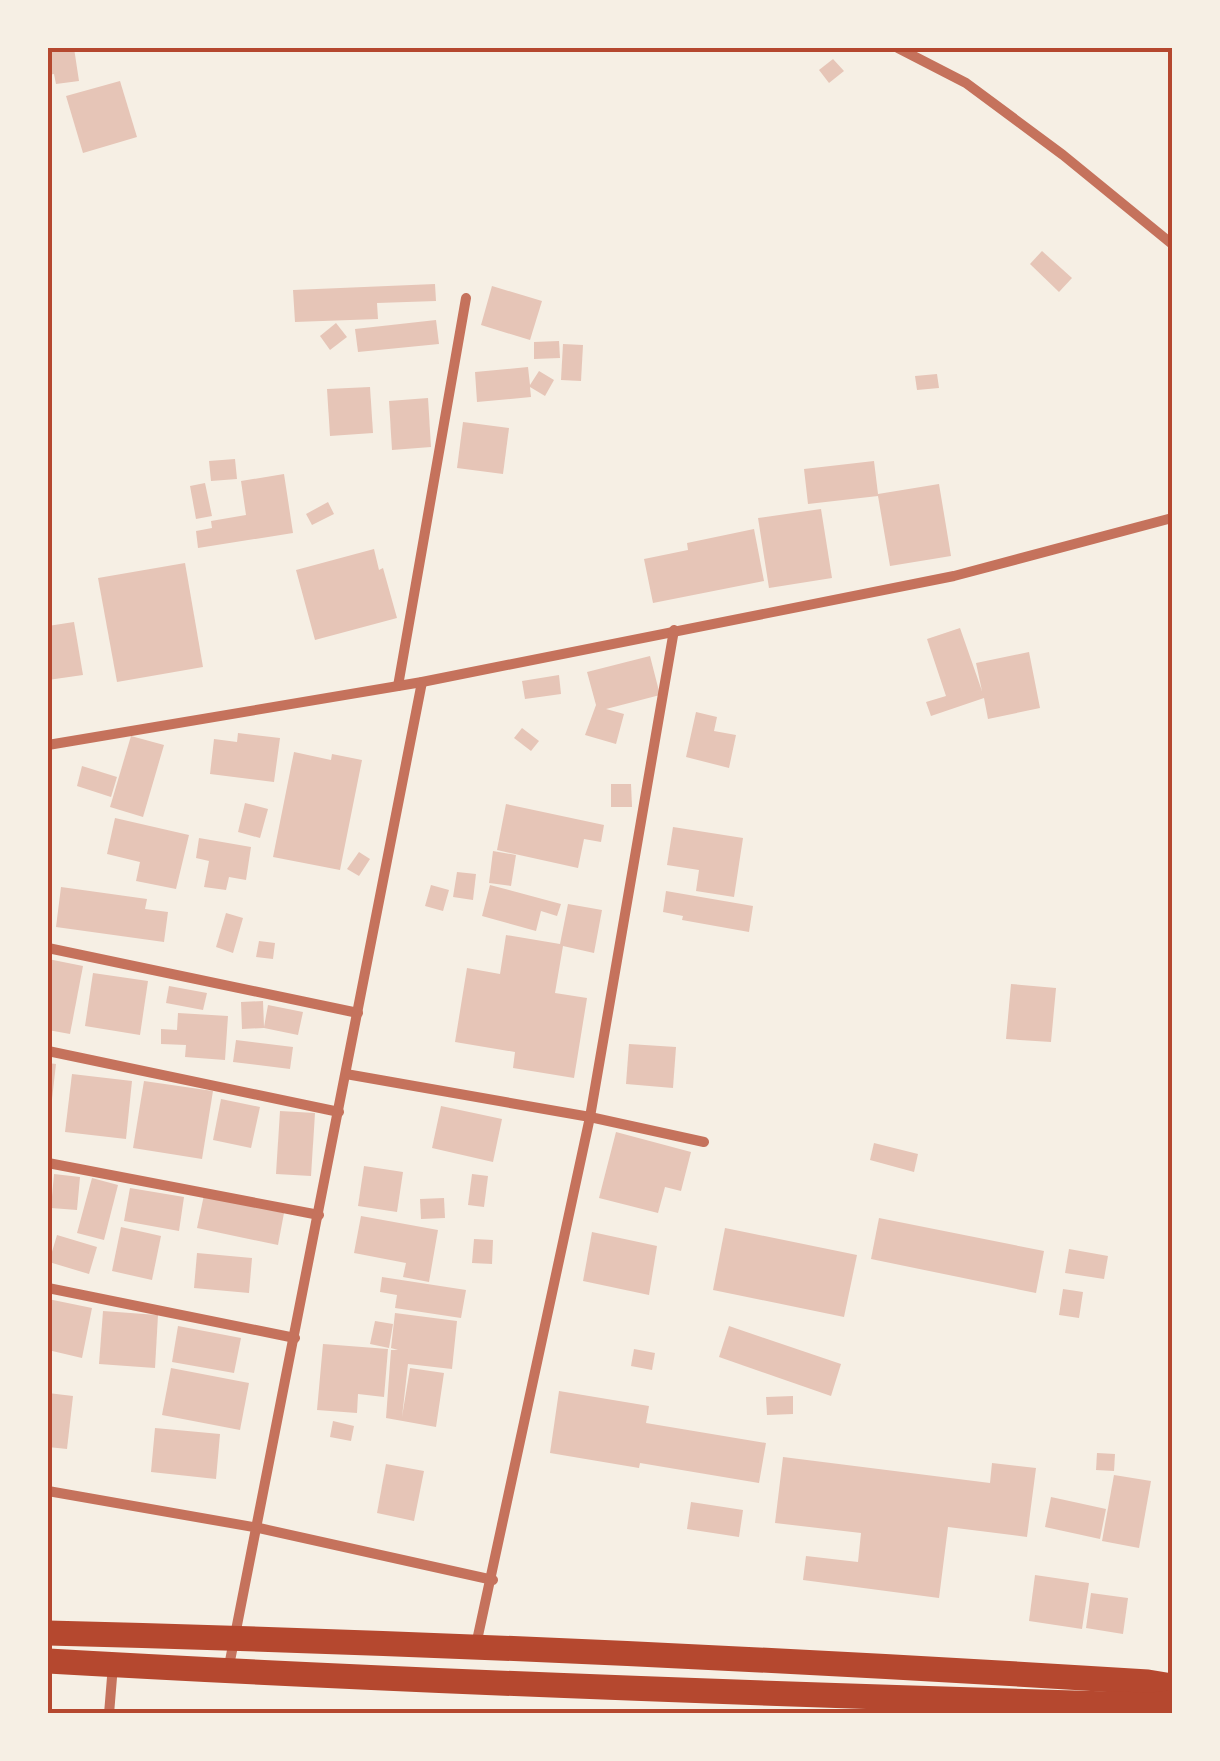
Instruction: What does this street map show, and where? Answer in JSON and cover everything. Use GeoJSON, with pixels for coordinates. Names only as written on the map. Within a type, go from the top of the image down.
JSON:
{"type":"FeatureCollection","features":[{"type":"Feature","properties":{"kind":"main road"},"geometry":{"type":"LineString","coordinates":[[48,1633],[476,1646],[880,1665],[1172,1686]]}},
{"type":"Feature","properties":{"kind":"main road"},"geometry":{"type":"LineString","coordinates":[[48,1661],[840,1697],[1172,1703]]}},
{"type":"Feature","properties":{"kind":"street"},"geometry":{"type":"LineString","coordinates":[[898,48],[966,84],[1063,155],[1172,244]]}},
{"type":"Feature","properties":{"kind":"street"},"geometry":{"type":"LineString","coordinates":[[398,686],[466,298]]}},
{"type":"Feature","properties":{"kind":"street"},"geometry":{"type":"LineString","coordinates":[[48,745],[422,682],[954,576],[1172,518]]}},
{"type":"Feature","properties":{"kind":"street"},"geometry":{"type":"LineString","coordinates":[[476,1646],[590,1117],[674,630]]}},
{"type":"Feature","properties":{"kind":"street"},"geometry":{"type":"LineString","coordinates":[[228,1672],[422,682]]}},
{"type":"Feature","properties":{"kind":"street"},"geometry":{"type":"LineString","coordinates":[[48,948],[358,1013]]}},
{"type":"Feature","properties":{"kind":"street"},"geometry":{"type":"LineString","coordinates":[[48,1051],[339,1112]]}},
{"type":"Feature","properties":{"kind":"street"},"geometry":{"type":"LineString","coordinates":[[346,1074],[590,1117],[704,1142]]}},
{"type":"Feature","properties":{"kind":"street"},"geometry":{"type":"LineString","coordinates":[[48,1163],[319,1214]]}},
{"type":"Feature","properties":{"kind":"street"},"geometry":{"type":"LineString","coordinates":[[48,1288],[295,1338]]}},
{"type":"Feature","properties":{"kind":"street"},"geometry":{"type":"LineString","coordinates":[[48,1491],[259,1528],[493,1580]]}},
{"type":"Feature","properties":{"kind":"street"},"geometry":{"type":"LineString","coordinates":[[109,1714],[113,1664]]}},
{"type":"Feature","properties":{"kind":"building"},"geometry":{"type":"Polygon","coordinates":[[[48,48],[74,48],[79,81],[56,84],[54,74],[48,75],[48,48]]]}},
{"type":"Feature","properties":{"kind":"building"},"geometry":{"type":"Polygon","coordinates":[[[833,59],[844,71],[829,83],[819,70],[833,59]]]}},
{"type":"Feature","properties":{"kind":"building"},"geometry":{"type":"Polygon","coordinates":[[[120,81],[137,137],[83,153],[66,96],[120,81]]]}},
{"type":"Feature","properties":{"kind":"building"},"geometry":{"type":"Polygon","coordinates":[[[1042,251],[1072,278],[1059,292],[1030,264],[1042,251]]]}},
{"type":"Feature","properties":{"kind":"building"},"geometry":{"type":"Polygon","coordinates":[[[435,284],[436,301],[377,303],[378,319],[295,322],[293,290],[435,284]]]}},
{"type":"Feature","properties":{"kind":"building"},"geometry":{"type":"Polygon","coordinates":[[[492,286],[542,301],[530,340],[481,325],[492,286]]]}},
{"type":"Feature","properties":{"kind":"building"},"geometry":{"type":"Polygon","coordinates":[[[436,320],[439,344],[358,352],[355,329],[436,320]]]}},
{"type":"Feature","properties":{"kind":"building"},"geometry":{"type":"Polygon","coordinates":[[[336,323],[347,337],[330,350],[320,336],[336,323]]]}},
{"type":"Feature","properties":{"kind":"building"},"geometry":{"type":"Polygon","coordinates":[[[559,341],[560,358],[534,359],[534,342],[559,341]]]}},
{"type":"Feature","properties":{"kind":"building"},"geometry":{"type":"Polygon","coordinates":[[[563,344],[583,345],[581,381],[561,380],[563,344]]]}},
{"type":"Feature","properties":{"kind":"building"},"geometry":{"type":"Polygon","coordinates":[[[528,367],[530,385],[539,371],[554,380],[545,396],[530,387],[531,397],[477,402],[475,372],[528,367]]]}},
{"type":"Feature","properties":{"kind":"building"},"geometry":{"type":"Polygon","coordinates":[[[937,374],[939,388],[917,390],[915,376],[937,374]]]}},
{"type":"Feature","properties":{"kind":"building"},"geometry":{"type":"Polygon","coordinates":[[[370,387],[373,433],[330,436],[327,389],[370,387]]]}},
{"type":"Feature","properties":{"kind":"building"},"geometry":{"type":"Polygon","coordinates":[[[428,398],[431,447],[392,450],[389,401],[428,398]]]}},
{"type":"Feature","properties":{"kind":"building"},"geometry":{"type":"Polygon","coordinates":[[[463,422],[509,428],[503,474],[457,468],[463,422]]]}},
{"type":"Feature","properties":{"kind":"building"},"geometry":{"type":"Polygon","coordinates":[[[235,459],[237,479],[211,481],[209,461],[235,459]]]}},
{"type":"Feature","properties":{"kind":"building"},"geometry":{"type":"Polygon","coordinates":[[[874,461],[878,494],[939,484],[951,556],[890,566],[878,496],[808,504],[804,469],[874,461]]]}},
{"type":"Feature","properties":{"kind":"building"},"geometry":{"type":"Polygon","coordinates":[[[284,474],[293,533],[198,548],[196,531],[212,528],[211,521],[246,515],[241,481],[284,474]]]}},
{"type":"Feature","properties":{"kind":"building"},"geometry":{"type":"Polygon","coordinates":[[[205,483],[212,516],[196,519],[190,486],[205,483]]]}},
{"type":"Feature","properties":{"kind":"building"},"geometry":{"type":"Polygon","coordinates":[[[328,502],[334,514],[312,525],[306,514],[328,502]]]}},
{"type":"Feature","properties":{"kind":"building"},"geometry":{"type":"Polygon","coordinates":[[[821,509],[832,578],[769,588],[758,518],[821,509]]]}},
{"type":"Feature","properties":{"kind":"building"},"geometry":{"type":"Polygon","coordinates":[[[754,529],[764,581],[653,603],[644,559],[688,550],[687,543],[754,529]]]}},
{"type":"Feature","properties":{"kind":"building"},"geometry":{"type":"Polygon","coordinates":[[[374,549],[397,618],[315,640],[296,570],[374,549]]]}},
{"type":"Feature","properties":{"kind":"building"},"geometry":{"type":"Polygon","coordinates":[[[185,563],[203,667],[117,682],[98,578],[185,563]]]}},
{"type":"Feature","properties":{"kind":"building"},"geometry":{"type":"Polygon","coordinates":[[[74,622],[83,675],[48,680],[48,626],[74,622]]]}},
{"type":"Feature","properties":{"kind":"building"},"geometry":{"type":"Polygon","coordinates":[[[960,628],[982,691],[976,663],[1029,652],[1040,708],[988,719],[984,698],[931,716],[926,702],[946,696],[927,639],[960,628]]]}},
{"type":"Feature","properties":{"kind":"building"},"geometry":{"type":"Polygon","coordinates":[[[650,656],[660,695],[606,709],[624,714],[616,744],[585,735],[596,705],[587,672],[650,656]]]}},
{"type":"Feature","properties":{"kind":"building"},"geometry":{"type":"Polygon","coordinates":[[[559,675],[561,694],[525,699],[522,681],[559,675]]]}},
{"type":"Feature","properties":{"kind":"building"},"geometry":{"type":"Polygon","coordinates":[[[696,712],[717,717],[714,731],[736,735],[729,768],[686,757],[696,712]]]}},
{"type":"Feature","properties":{"kind":"building"},"geometry":{"type":"Polygon","coordinates":[[[522,728],[539,741],[531,751],[514,738],[522,728]]]}},
{"type":"Feature","properties":{"kind":"building"},"geometry":{"type":"Polygon","coordinates":[[[238,733],[280,738],[274,782],[210,774],[214,739],[237,742],[238,733]]]}},
{"type":"Feature","properties":{"kind":"building"},"geometry":{"type":"Polygon","coordinates":[[[131,736],[164,745],[143,817],[110,807],[131,736]]]}},
{"type":"Feature","properties":{"kind":"building"},"geometry":{"type":"Polygon","coordinates":[[[294,752],[331,760],[332,754],[362,760],[340,870],[273,857],[294,752]]]}},
{"type":"Feature","properties":{"kind":"building"},"geometry":{"type":"Polygon","coordinates":[[[82,766],[117,777],[111,797],[77,786],[82,766]]]}},
{"type":"Feature","properties":{"kind":"building"},"geometry":{"type":"Polygon","coordinates":[[[611,784],[631,784],[632,807],[611,807],[611,784]]]}},
{"type":"Feature","properties":{"kind":"building"},"geometry":{"type":"Polygon","coordinates":[[[245,803],[268,809],[260,838],[238,832],[245,803]]]}},
{"type":"Feature","properties":{"kind":"building"},"geometry":{"type":"Polygon","coordinates":[[[506,804],[604,825],[601,842],[584,839],[578,868],[497,850],[506,804]]]}},
{"type":"Feature","properties":{"kind":"building"},"geometry":{"type":"Polygon","coordinates":[[[115,818],[189,835],[176,889],[136,881],[140,862],[107,854],[115,818]]]}},
{"type":"Feature","properties":{"kind":"building"},"geometry":{"type":"Polygon","coordinates":[[[673,827],[743,838],[734,897],[696,891],[699,870],[667,865],[673,827]]]}},
{"type":"Feature","properties":{"kind":"building"},"geometry":{"type":"Polygon","coordinates":[[[199,838],[251,847],[246,880],[229,877],[226,890],[204,887],[209,861],[196,858],[199,838]]]}},
{"type":"Feature","properties":{"kind":"building"},"geometry":{"type":"Polygon","coordinates":[[[493,851],[516,855],[511,886],[489,883],[493,851]]]}},
{"type":"Feature","properties":{"kind":"building"},"geometry":{"type":"Polygon","coordinates":[[[359,852],[370,859],[359,876],[347,869],[359,852]]]}},
{"type":"Feature","properties":{"kind":"building"},"geometry":{"type":"Polygon","coordinates":[[[457,872],[476,874],[473,900],[453,897],[457,872]]]}},
{"type":"Feature","properties":{"kind":"building"},"geometry":{"type":"Polygon","coordinates":[[[431,885],[449,890],[443,911],[425,906],[431,885]]]}},
{"type":"Feature","properties":{"kind":"building"},"geometry":{"type":"Polygon","coordinates":[[[490,885],[561,904],[557,916],[541,911],[536,931],[482,916],[490,885]]]}},
{"type":"Feature","properties":{"kind":"building"},"geometry":{"type":"Polygon","coordinates":[[[61,887],[147,899],[145,909],[168,912],[164,942],[56,927],[61,887]]]}},
{"type":"Feature","properties":{"kind":"building"},"geometry":{"type":"Polygon","coordinates":[[[666,891],[753,906],[749,932],[682,920],[683,916],[663,912],[666,891]]]}},
{"type":"Feature","properties":{"kind":"building"},"geometry":{"type":"Polygon","coordinates":[[[568,904],[602,910],[594,953],[563,946],[555,993],[587,998],[574,1078],[513,1068],[515,1052],[455,1042],[467,968],[500,974],[506,935],[560,944],[568,904]]]}},
{"type":"Feature","properties":{"kind":"building"},"geometry":{"type":"Polygon","coordinates":[[[226,913],[243,918],[233,953],[216,947],[226,913]]]}},
{"type":"Feature","properties":{"kind":"building"},"geometry":{"type":"Polygon","coordinates":[[[259,941],[275,943],[273,959],[256,957],[259,941]]]}},
{"type":"Feature","properties":{"kind":"building"},"geometry":{"type":"Polygon","coordinates":[[[48,959],[83,966],[70,1034],[48,1030],[48,959]]]}},
{"type":"Feature","properties":{"kind":"building"},"geometry":{"type":"Polygon","coordinates":[[[93,973],[148,981],[140,1035],[85,1026],[93,973]]]}},
{"type":"Feature","properties":{"kind":"building"},"geometry":{"type":"Polygon","coordinates":[[[1011,984],[1056,988],[1051,1042],[1006,1039],[1011,984]]]}},
{"type":"Feature","properties":{"kind":"building"},"geometry":{"type":"Polygon","coordinates":[[[169,986],[207,993],[203,1010],[166,1003],[169,986]]]}},
{"type":"Feature","properties":{"kind":"building"},"geometry":{"type":"Polygon","coordinates":[[[263,1001],[264,1027],[268,1005],[303,1012],[298,1035],[264,1028],[242,1029],[241,1002],[263,1001]]]}},
{"type":"Feature","properties":{"kind":"building"},"geometry":{"type":"Polygon","coordinates":[[[178,1013],[228,1016],[225,1060],[185,1057],[186,1045],[161,1044],[161,1029],[177,1030],[178,1013]]]}},
{"type":"Feature","properties":{"kind":"building"},"geometry":{"type":"Polygon","coordinates":[[[236,1040],[293,1047],[290,1069],[233,1062],[236,1040]]]}},
{"type":"Feature","properties":{"kind":"building"},"geometry":{"type":"Polygon","coordinates":[[[629,1044],[676,1047],[673,1088],[626,1084],[629,1044]]]}},
{"type":"Feature","properties":{"kind":"building"},"geometry":{"type":"Polygon","coordinates":[[[48,1063],[56,1064],[50,1117],[48,1117],[48,1063]]]}},
{"type":"Feature","properties":{"kind":"building"},"geometry":{"type":"Polygon","coordinates":[[[72,1074],[132,1081],[126,1139],[65,1132],[72,1074]]]}},
{"type":"Feature","properties":{"kind":"building"},"geometry":{"type":"Polygon","coordinates":[[[144,1081],[213,1091],[202,1159],[133,1148],[144,1081]]]}},
{"type":"Feature","properties":{"kind":"building"},"geometry":{"type":"Polygon","coordinates":[[[221,1099],[260,1107],[251,1148],[213,1140],[221,1099]]]}},
{"type":"Feature","properties":{"kind":"building"},"geometry":{"type":"Polygon","coordinates":[[[441,1106],[502,1119],[493,1162],[432,1148],[441,1106]]]}},
{"type":"Feature","properties":{"kind":"building"},"geometry":{"type":"Polygon","coordinates":[[[280,1111],[315,1113],[311,1176],[276,1174],[280,1111]]]}},
{"type":"Feature","properties":{"kind":"building"},"geometry":{"type":"Polygon","coordinates":[[[616,1132],[691,1152],[681,1191],[665,1187],[658,1213],[599,1198],[616,1132]]]}},
{"type":"Feature","properties":{"kind":"building"},"geometry":{"type":"Polygon","coordinates":[[[874,1143],[918,1154],[914,1172],[870,1160],[874,1143]]]}},
{"type":"Feature","properties":{"kind":"building"},"geometry":{"type":"Polygon","coordinates":[[[364,1166],[403,1172],[397,1212],[358,1206],[364,1166]]]}},
{"type":"Feature","properties":{"kind":"building"},"geometry":{"type":"Polygon","coordinates":[[[54,1174],[80,1177],[77,1210],[51,1208],[54,1174]]]}},
{"type":"Feature","properties":{"kind":"building"},"geometry":{"type":"Polygon","coordinates":[[[472,1174],[488,1176],[484,1207],[468,1205],[472,1174]]]}},
{"type":"Feature","properties":{"kind":"building"},"geometry":{"type":"Polygon","coordinates":[[[92,1178],[118,1185],[104,1240],[77,1233],[92,1178]]]}},
{"type":"Feature","properties":{"kind":"building"},"geometry":{"type":"Polygon","coordinates":[[[130,1188],[184,1197],[179,1231],[124,1221],[130,1188]]]}},
{"type":"Feature","properties":{"kind":"building"},"geometry":{"type":"Polygon","coordinates":[[[204,1195],[284,1213],[278,1245],[197,1228],[204,1195]]]}},
{"type":"Feature","properties":{"kind":"building"},"geometry":{"type":"Polygon","coordinates":[[[444,1198],[445,1218],[421,1219],[420,1199],[444,1198]]]}},
{"type":"Feature","properties":{"kind":"building"},"geometry":{"type":"Polygon","coordinates":[[[361,1216],[438,1230],[429,1282],[403,1277],[406,1263],[354,1253],[361,1216]]]}},
{"type":"Feature","properties":{"kind":"building"},"geometry":{"type":"Polygon","coordinates":[[[879,1218],[1044,1251],[1036,1293],[871,1259],[879,1218]]]}},
{"type":"Feature","properties":{"kind":"building"},"geometry":{"type":"Polygon","coordinates":[[[121,1227],[161,1236],[152,1280],[112,1271],[121,1227]]]}},
{"type":"Feature","properties":{"kind":"building"},"geometry":{"type":"Polygon","coordinates":[[[725,1228],[857,1255],[844,1317],[713,1290],[725,1228]]]}},
{"type":"Feature","properties":{"kind":"building"},"geometry":{"type":"Polygon","coordinates":[[[592,1232],[657,1246],[649,1295],[583,1281],[592,1232]]]}},
{"type":"Feature","properties":{"kind":"building"},"geometry":{"type":"Polygon","coordinates":[[[57,1235],[97,1247],[89,1274],[49,1262],[57,1235]]]}},
{"type":"Feature","properties":{"kind":"building"},"geometry":{"type":"Polygon","coordinates":[[[474,1239],[493,1240],[492,1264],[472,1263],[474,1239]]]}},
{"type":"Feature","properties":{"kind":"building"},"geometry":{"type":"Polygon","coordinates":[[[1069,1249],[1108,1256],[1104,1279],[1065,1273],[1069,1249]]]}},
{"type":"Feature","properties":{"kind":"building"},"geometry":{"type":"Polygon","coordinates":[[[197,1253],[252,1258],[249,1293],[194,1288],[197,1253]]]}},
{"type":"Feature","properties":{"kind":"building"},"geometry":{"type":"Polygon","coordinates":[[[382,1277],[466,1290],[461,1318],[395,1308],[397,1295],[380,1292],[382,1277]]]}},
{"type":"Feature","properties":{"kind":"building"},"geometry":{"type":"Polygon","coordinates":[[[1063,1289],[1083,1292],[1079,1318],[1059,1315],[1063,1289]]]}},
{"type":"Feature","properties":{"kind":"building"},"geometry":{"type":"Polygon","coordinates":[[[48,1299],[92,1308],[82,1358],[48,1350],[48,1299]]]}},
{"type":"Feature","properties":{"kind":"building"},"geometry":{"type":"Polygon","coordinates":[[[103,1311],[158,1315],[155,1368],[99,1364],[103,1311]]]}},
{"type":"Feature","properties":{"kind":"building"},"geometry":{"type":"Polygon","coordinates":[[[395,1313],[457,1321],[452,1369],[408,1364],[402,1417],[410,1368],[444,1373],[436,1427],[386,1418],[391,1350],[398,1350],[391,1348],[395,1313]]]}},
{"type":"Feature","properties":{"kind":"building"},"geometry":{"type":"Polygon","coordinates":[[[375,1321],[393,1324],[389,1348],[370,1344],[375,1321]]]}},
{"type":"Feature","properties":{"kind":"building"},"geometry":{"type":"Polygon","coordinates":[[[178,1326],[241,1338],[234,1373],[172,1362],[178,1326]]]}},
{"type":"Feature","properties":{"kind":"building"},"geometry":{"type":"Polygon","coordinates":[[[729,1326],[841,1364],[831,1396],[719,1357],[729,1326]]]}},
{"type":"Feature","properties":{"kind":"building"},"geometry":{"type":"Polygon","coordinates":[[[323,1344],[388,1349],[384,1397],[358,1394],[357,1413],[317,1410],[323,1344]]]}},
{"type":"Feature","properties":{"kind":"building"},"geometry":{"type":"Polygon","coordinates":[[[634,1349],[655,1353],[652,1370],[631,1366],[634,1349]]]}},
{"type":"Feature","properties":{"kind":"building"},"geometry":{"type":"Polygon","coordinates":[[[171,1368],[249,1383],[240,1430],[162,1415],[171,1368]]]}},
{"type":"Feature","properties":{"kind":"building"},"geometry":{"type":"Polygon","coordinates":[[[559,1391],[649,1406],[646,1423],[766,1443],[759,1483],[550,1453],[559,1391]]]}},
{"type":"Feature","properties":{"kind":"building"},"geometry":{"type":"Polygon","coordinates":[[[48,1393],[73,1396],[67,1449],[48,1447],[48,1393]]]}},
{"type":"Feature","properties":{"kind":"building"},"geometry":{"type":"Polygon","coordinates":[[[793,1396],[793,1414],[767,1415],[766,1397],[793,1396]]]}},
{"type":"Feature","properties":{"kind":"building"},"geometry":{"type":"Polygon","coordinates":[[[333,1421],[354,1426],[351,1441],[330,1437],[333,1421]]]}},
{"type":"Feature","properties":{"kind":"building"},"geometry":{"type":"Polygon","coordinates":[[[155,1428],[220,1434],[216,1479],[151,1472],[155,1428]]]}},
{"type":"Feature","properties":{"kind":"building"},"geometry":{"type":"Polygon","coordinates":[[[1097,1453],[1115,1454],[1114,1471],[1096,1470],[1097,1453]]]}},
{"type":"Feature","properties":{"kind":"building"},"geometry":{"type":"Polygon","coordinates":[[[783,1457],[990,1483],[992,1463],[1036,1468],[1027,1537],[948,1527],[939,1598],[803,1580],[806,1556],[858,1562],[861,1533],[775,1523],[783,1457]]]}},
{"type":"Feature","properties":{"kind":"building"},"geometry":{"type":"Polygon","coordinates":[[[386,1464],[424,1471],[414,1521],[377,1513],[386,1464]]]}},
{"type":"Feature","properties":{"kind":"building"},"geometry":{"type":"Polygon","coordinates":[[[1114,1475],[1151,1481],[1139,1548],[1102,1541],[1114,1475]]]}},
{"type":"Feature","properties":{"kind":"building"},"geometry":{"type":"Polygon","coordinates":[[[1051,1497],[1106,1509],[1100,1539],[1045,1527],[1051,1497]]]}},
{"type":"Feature","properties":{"kind":"building"},"geometry":{"type":"Polygon","coordinates":[[[691,1502],[743,1510],[739,1537],[687,1529],[691,1502]]]}},
{"type":"Feature","properties":{"kind":"building"},"geometry":{"type":"Polygon","coordinates":[[[1035,1575],[1089,1583],[1082,1629],[1029,1621],[1035,1575]]]}},
{"type":"Feature","properties":{"kind":"building"},"geometry":{"type":"Polygon","coordinates":[[[1091,1593],[1128,1598],[1123,1634],[1086,1628],[1091,1593]]]}}]}
